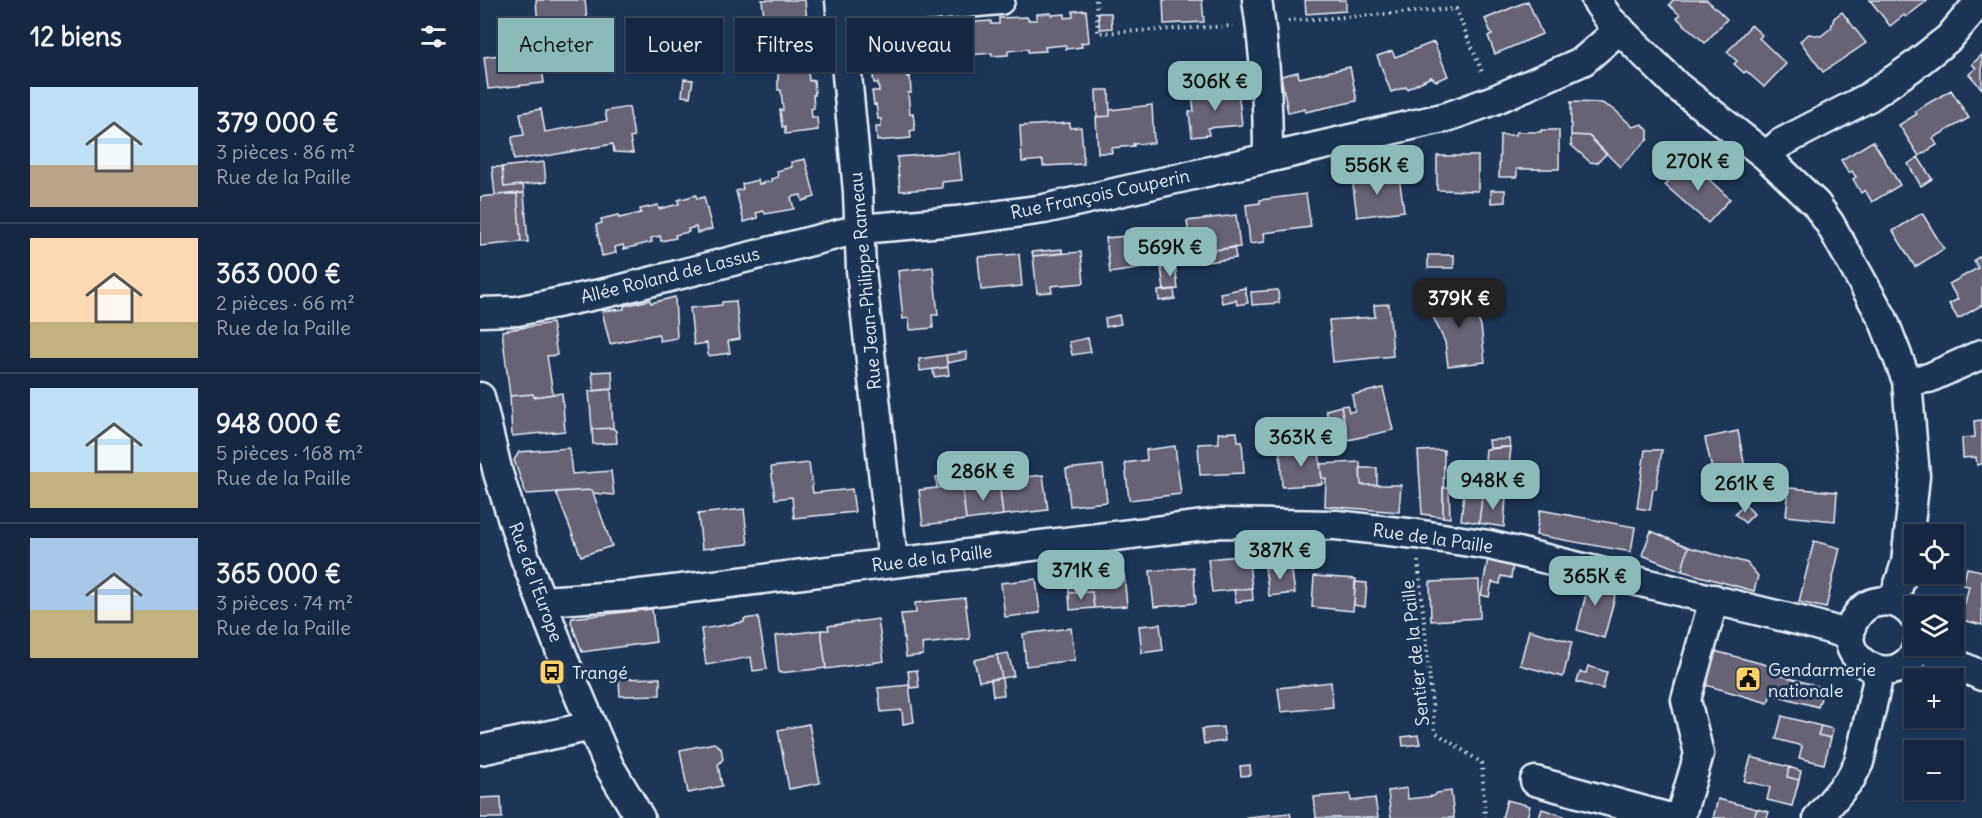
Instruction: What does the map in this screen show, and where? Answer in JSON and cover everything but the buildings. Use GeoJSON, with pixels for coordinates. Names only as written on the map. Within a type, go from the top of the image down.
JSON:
{"type":"FeatureCollection","features":[{"type":"Feature","properties":{"kind":"street"},"geometry":{"type":"LineString","coordinates":[[841,7],[999,0]]}},
{"type":"Feature","properties":{"kind":"street"},"geometry":{"type":"LineString","coordinates":[[1596,0],[1620,29],[1677,86],[1766,156],[1816,204],[1830,224],[1882,319],[1907,381],[1915,476],[1905,596]]}},
{"type":"Feature","properties":{"kind":"street"},"geometry":{"type":"LineString","coordinates":[[1766,156],[1781,143],[1869,97],[1911,68],[1949,38],[1981,0]]}},
{"type":"Feature","properties":{"kind":"street","name":"Rue Jean-Philippe Rameau"},"geometry":{"type":"LineString","coordinates":[[841,7],[858,192],[861,270],[893,562]]}},
{"type":"Feature","properties":{"kind":"street"},"geometry":{"type":"LineString","coordinates":[[1259,12],[1268,157]]}},
{"type":"Feature","properties":{"kind":"street","name":"Rue François Couperin"},"geometry":{"type":"LineString","coordinates":[[859,229],[956,221],[1044,209],[1447,117],[1494,100],[1583,61],[1620,29]]}},
{"type":"Feature","properties":{"kind":"street","name":"Allée Roland de Lassus"},"geometry":{"type":"LineString","coordinates":[[480,312],[517,311],[609,292],[859,229]]}},
{"type":"Feature","properties":{"kind":"street"},"geometry":{"type":"LineString","coordinates":[[1907,381],[1929,378],[1982,354]]}},
{"type":"Feature","properties":{"kind":"street","name":"Rue de l'Europe"},"geometry":{"type":"LineString","coordinates":[[480,396],[489,474],[609,766],[640,818]]}},
{"type":"Feature","properties":{"kind":"street","name":"Rue de la Paille"},"geometry":{"type":"LineString","coordinates":[[542,601],[632,595],[1221,524],[1335,525],[1489,545],[1714,599],[1850,635]]}},
{"type":"Feature","properties":{"kind":"street"},"geometry":{"type":"LineString","coordinates":[[1680,818],[1699,754],[1686,700],[1714,599]]}},
{"type":"Feature","properties":{"kind":"street"},"geometry":{"type":"LineString","coordinates":[[1904,610],[1880,601],[1863,608],[1852,622],[1851,645],[1858,659],[1870,668],[1880,670],[1895,669],[1904,665],[1913,656]]}},
{"type":"Feature","properties":{"kind":"street"},"geometry":{"type":"LineString","coordinates":[[1939,656],[1982,676]]}},
{"type":"Feature","properties":{"kind":"street"},"geometry":{"type":"LineString","coordinates":[[1818,818],[1851,778],[1859,762],[1880,670]]}},
{"type":"Feature","properties":{"kind":"street"},"geometry":{"type":"LineString","coordinates":[[480,750],[592,726]]}},
{"type":"Feature","properties":{"kind":"street"},"geometry":{"type":"LineString","coordinates":[[1535,781],[1670,818]]}},
{"type":"Feature","properties":{"kind":"path"},"geometry":{"type":"LineString","coordinates":[[1096,0],[1098,33],[1165,31],[1259,12],[1354,15],[1456,9],[1494,100]]}},
{"type":"Feature","properties":{"kind":"path","name":"Sentier de la Paille"},"geometry":{"type":"LineString","coordinates":[[1416,534],[1435,732],[1482,763],[1485,818]]}},
{"type":"Feature","properties":{"kind":"place","name":"Trangé"},"geometry":{"type":"Point","coordinates":[552,672]}},
{"type":"Feature","properties":{"kind":"place","name":"Gendarmerie nationale"},"geometry":{"type":"Point","coordinates":[1748,679]}}]}
